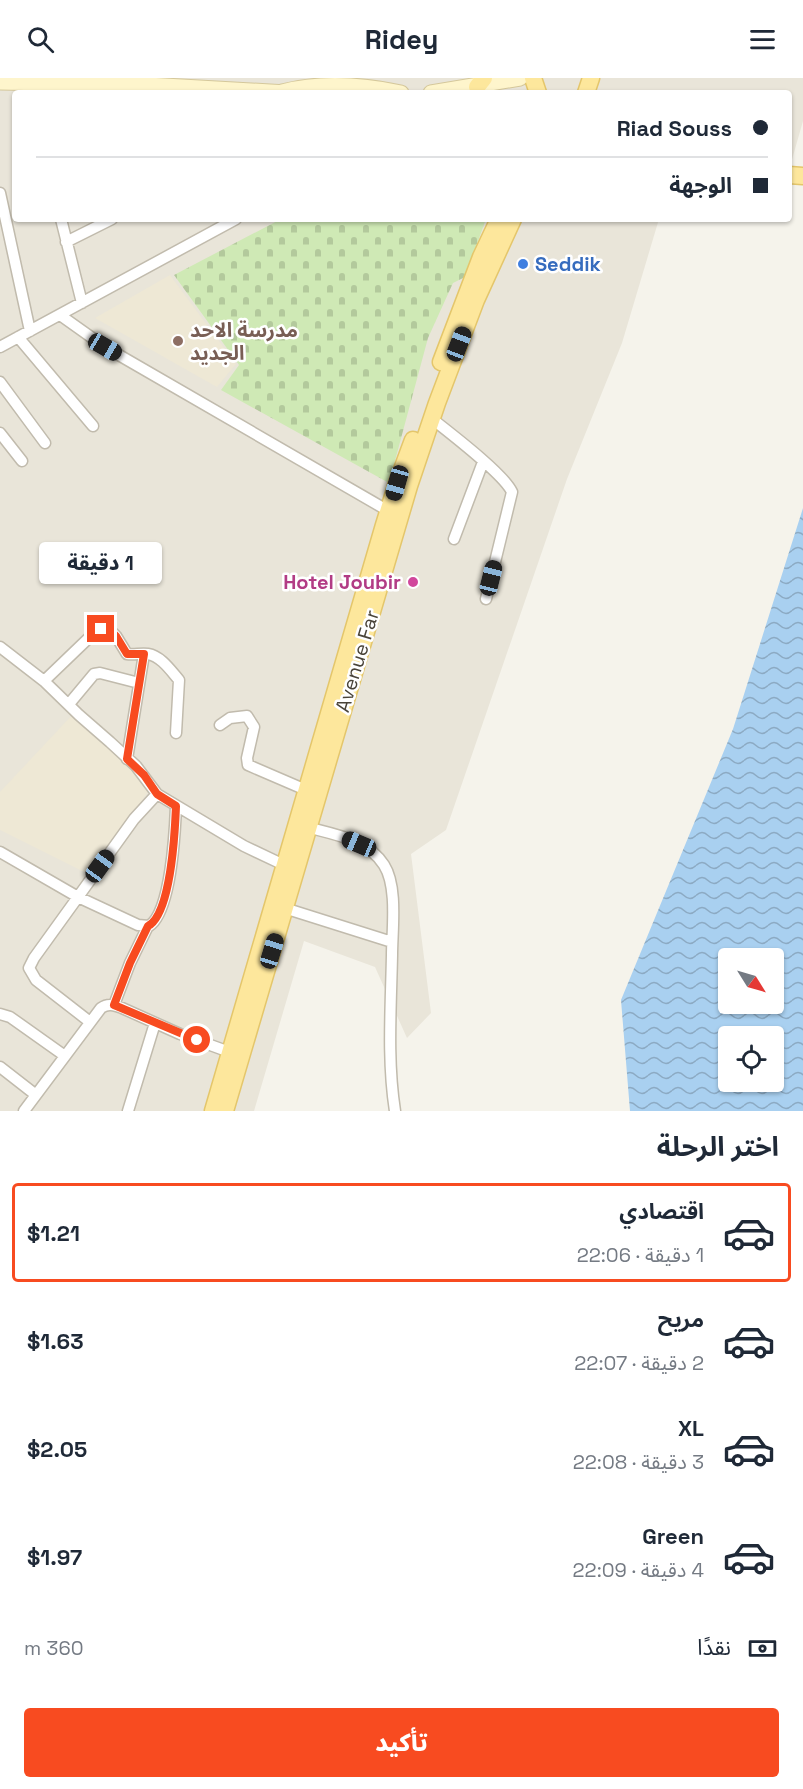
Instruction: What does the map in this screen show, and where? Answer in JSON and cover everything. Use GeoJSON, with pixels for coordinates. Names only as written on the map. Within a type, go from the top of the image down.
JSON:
{"type":"FeatureCollection","features":[{"type":"Feature","properties":{"kind":"main road"},"geometry":{"type":"LineString","coordinates":[[444,90],[480,82],[520,78]]}},
{"type":"Feature","properties":{"kind":"main road"},"geometry":{"type":"LineString","coordinates":[[0,82],[49,88],[124,81],[253,90]]}},
{"type":"Feature","properties":{"kind":"main road"},"geometry":{"type":"LineString","coordinates":[[291,90],[333,86],[390,90]]}},
{"type":"Feature","properties":{"kind":"main road","name":"Avenue Far"},"geometry":{"type":"LineString","coordinates":[[225,1111],[236,1054],[394,514],[397,483],[456,319],[498,222]]}},
{"type":"Feature","properties":{"kind":"main road","name":"Avenue Far"},"geometry":{"type":"LineString","coordinates":[[279,907],[284,865],[303,826],[306,790],[394,514],[476,300],[512,222]]}},
{"type":"Feature","properties":{"kind":"main road","name":"Avenue Far"},"geometry":{"type":"LineString","coordinates":[[213,1111],[236,1054]]}},
{"type":"Feature","properties":{"kind":"street"},"geometry":{"type":"LineString","coordinates":[[0,193],[30,331]]}},
{"type":"Feature","properties":{"kind":"street"},"geometry":{"type":"LineString","coordinates":[[62,222],[82,303]]}},
{"type":"Feature","properties":{"kind":"street"},"geometry":{"type":"LineString","coordinates":[[66,242],[106,222]]}},
{"type":"Feature","properties":{"kind":"street"},"geometry":{"type":"LineString","coordinates":[[0,347],[82,303],[218,223]]}},
{"type":"Feature","properties":{"kind":"street"},"geometry":{"type":"LineString","coordinates":[[60,315],[105,347],[394,514]]}},
{"type":"Feature","properties":{"kind":"street"},"geometry":{"type":"LineString","coordinates":[[18,337],[93,426]]}},
{"type":"Feature","properties":{"kind":"street"},"geometry":{"type":"LineString","coordinates":[[0,382],[45,443]]}},
{"type":"Feature","properties":{"kind":"street"},"geometry":{"type":"LineString","coordinates":[[431,418],[483,462],[510,487],[512,492],[486,599]]}},
{"type":"Feature","properties":{"kind":"street"},"geometry":{"type":"LineString","coordinates":[[0,433],[22,461]]}},
{"type":"Feature","properties":{"kind":"street"},"geometry":{"type":"LineString","coordinates":[[454,539],[483,462]]}},
{"type":"Feature","properties":{"kind":"street"},"geometry":{"type":"LineString","coordinates":[[44,681],[95,632],[107,627],[112,630],[127,654],[148,654],[161,661],[179,680],[176,733]]}},
{"type":"Feature","properties":{"kind":"street"},"geometry":{"type":"LineString","coordinates":[[0,647],[44,681],[69,704],[144,775],[157,794],[244,846],[284,865]]}},
{"type":"Feature","properties":{"kind":"street"},"geometry":{"type":"LineString","coordinates":[[127,759],[144,654]]}},
{"type":"Feature","properties":{"kind":"street"},"geometry":{"type":"LineString","coordinates":[[69,704],[94,674],[100,673],[139,683]]}},
{"type":"Feature","properties":{"kind":"street"},"geometry":{"type":"LineString","coordinates":[[220,725],[230,718],[247,716],[254,727],[247,758],[248,765],[306,790]]}},
{"type":"Feature","properties":{"kind":"street"},"geometry":{"type":"LineString","coordinates":[[90,1022],[36,980],[29,968],[134,819],[157,794]]}},
{"type":"Feature","properties":{"kind":"street"},"geometry":{"type":"LineString","coordinates":[[114,1005],[130,963],[148,926],[157,917],[168,883],[172,865],[176,806]]}},
{"type":"Feature","properties":{"kind":"street"},"geometry":{"type":"LineString","coordinates":[[303,826],[335,834],[359,844],[379,859],[390,882],[392,899],[390,1068],[395,1111]]}},
{"type":"Feature","properties":{"kind":"street"},"geometry":{"type":"LineString","coordinates":[[0,852],[78,897],[138,925],[148,926]]}},
{"type":"Feature","properties":{"kind":"street"},"geometry":{"type":"LineString","coordinates":[[279,907],[392,942]]}},
{"type":"Feature","properties":{"kind":"street"},"geometry":{"type":"LineString","coordinates":[[24,1111],[105,1005],[114,1005],[236,1054]]}},
{"type":"Feature","properties":{"kind":"street"},"geometry":{"type":"LineString","coordinates":[[0,1014],[10,1017],[65,1056]]}},
{"type":"Feature","properties":{"kind":"street"},"geometry":{"type":"LineString","coordinates":[[128,1111],[155,1023]]}},
{"type":"Feature","properties":{"kind":"street"},"geometry":{"type":"LineString","coordinates":[[0,1067],[36,1095]]}},
{"type":"Feature","properties":{"kind":"shaded area"},"geometry":{"type":"Polygon","coordinates":[[[0,78],[803,78],[803,121],[792,160],[792,90],[12,90],[12,222],[658,222],[622,343],[567,479],[446,830],[411,854],[431,1013],[407,1038],[375,967],[304,941],[254,1111],[0,1111],[0,78]]]}},
{"type":"Feature","properties":{"kind":"shaded area","name":"مدرسة الاحد الجديد"},"geometry":{"type":"Polygon","coordinates":[[[170,275],[236,364],[217,387],[95,318],[170,275]]]}},
{"type":"Feature","properties":{"kind":"shaded area"},"geometry":{"type":"Polygon","coordinates":[[[74,713],[151,787],[92,876],[0,830],[0,792],[74,713]]]}},
{"type":"Feature","properties":{"kind":"green space"},"geometry":{"type":"Polygon","coordinates":[[[275,222],[485,222],[465,277],[453,283],[428,338],[389,483],[221,390],[239,365],[174,275],[275,222]]]}},
{"type":"Feature","properties":{"kind":"water"},"geometry":{"type":"Polygon","coordinates":[[[803,508],[803,1111],[630,1111],[621,1000],[733,729],[803,508]]]}},
{"type":"Feature","properties":{"kind":"place","name":"Seddik"},"geometry":{"type":"Point","coordinates":[523,264]}},
{"type":"Feature","properties":{"kind":"place","name":"مدرسة الاحد الجديد"},"geometry":{"type":"Point","coordinates":[178,341]}},
{"type":"Feature","properties":{"kind":"place","name":"Hotel Joubir"},"geometry":{"type":"Point","coordinates":[413,582]}},
{"type":"Feature","properties":{"kind":"route"},"geometry":{"type":"LineString","coordinates":[[101,629],[107,627],[112,630],[127,654],[144,654],[127,759],[144,775],[157,794],[176,806],[172,865],[168,883],[157,917],[148,926],[130,963],[114,1005],[197,1040]]}}]}
